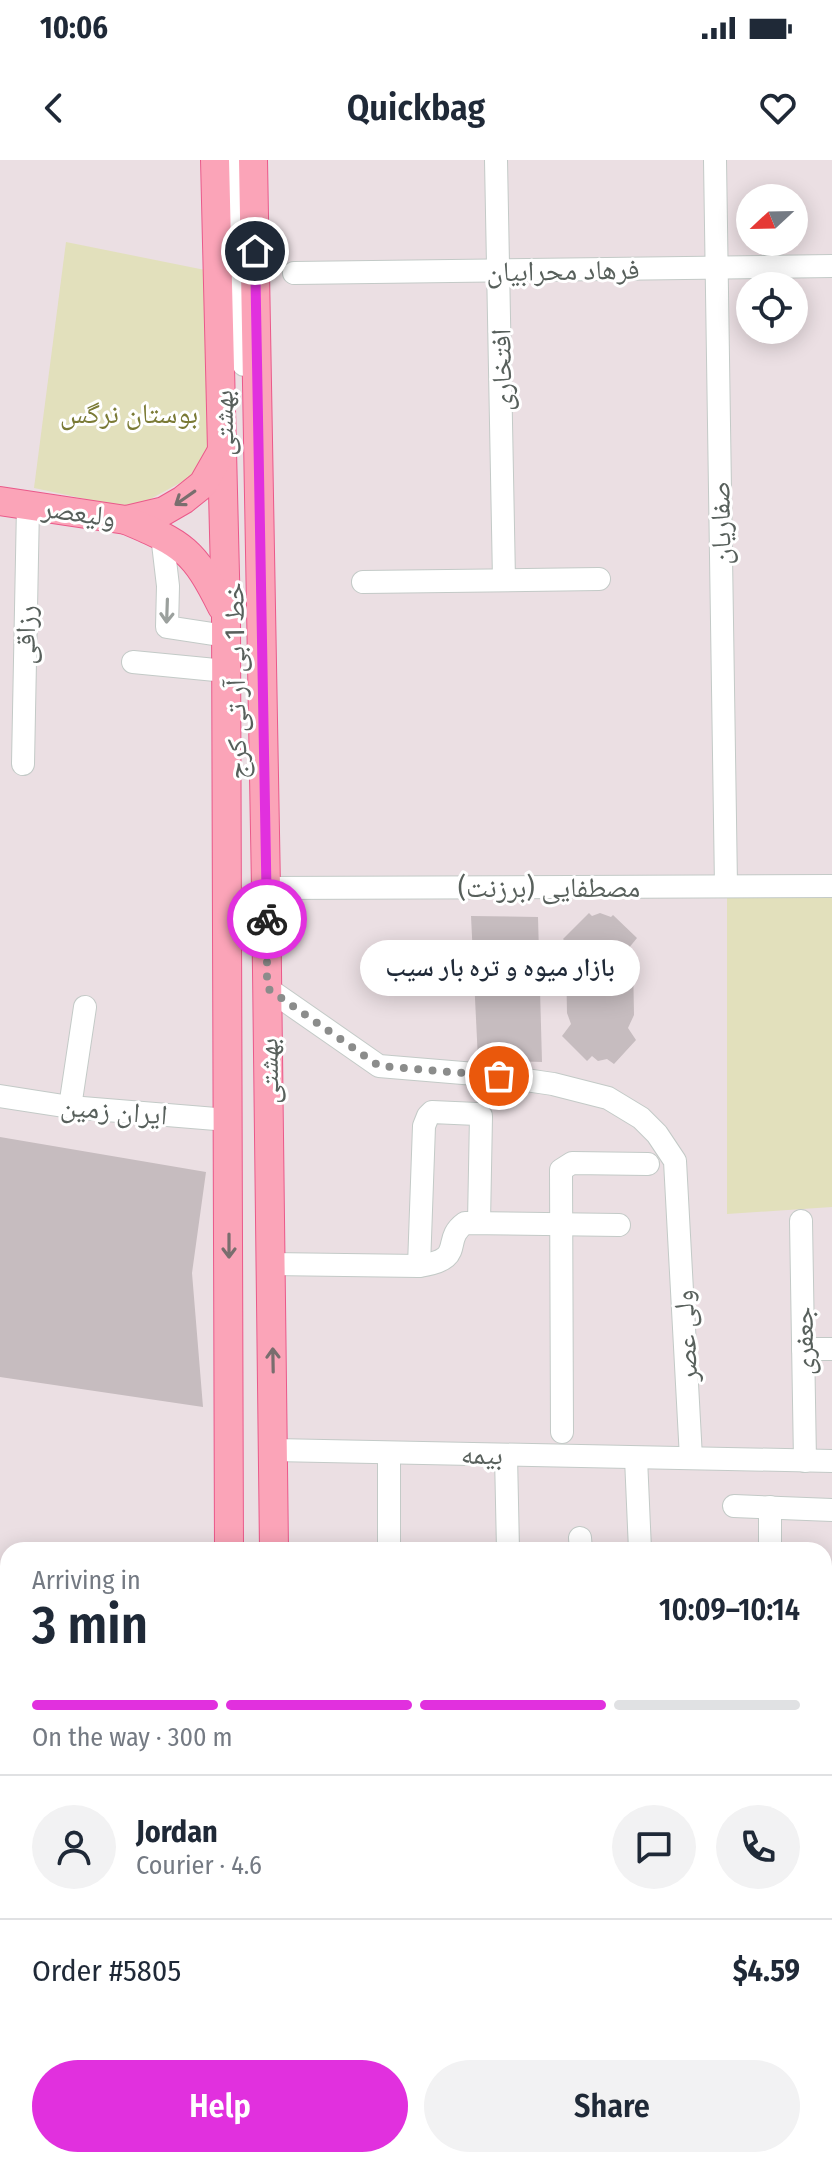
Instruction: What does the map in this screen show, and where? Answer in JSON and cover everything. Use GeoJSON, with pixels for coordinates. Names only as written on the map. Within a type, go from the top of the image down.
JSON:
{"type":"FeatureCollection","features":[{"type":"Feature","properties":{"kind":"main road","name":"بهشتی"},"geometry":{"type":"LineString","coordinates":[[215,160],[226,626],[229,1542]]}},
{"type":"Feature","properties":{"kind":"main road","name":"بهشتی"},"geometry":{"type":"LineString","coordinates":[[253,160],[274,1542]]}},
{"type":"Feature","properties":{"kind":"main road","name":"ولیعصر"},"geometry":{"type":"LineString","coordinates":[[0,501],[126,520],[164,511],[203,484],[223,448]]}},
{"type":"Feature","properties":{"kind":"main road"},"geometry":{"type":"LineString","coordinates":[[126,520],[187,549],[208,578],[226,626]]}},
{"type":"Feature","properties":{"kind":"main road"},"geometry":{"type":"LineString","coordinates":[[229,1408],[237,1419],[250,1424],[263,1420],[273,1405]]}},
{"type":"Feature","properties":{"kind":"main road"},"geometry":{"type":"LineString","coordinates":[[230,1477],[243,1463],[257,1462],[268,1468],[274,1480]]}},
{"type":"Feature","properties":{"kind":"street","name":"خط 1 بی آر تی کرج"},"geometry":{"type":"LineString","coordinates":[[228,160],[240,1116],[240,1150],[228,1201]]}},
{"type":"Feature","properties":{"kind":"street","name":"خط 1 بی آر تی کرج"},"geometry":{"type":"LineString","coordinates":[[237,160],[248,470],[257,1152],[271,1250]]}},
{"type":"Feature","properties":{"kind":"street","name":"افتخاری"},"geometry":{"type":"LineString","coordinates":[[496,160],[504,580]]}},
{"type":"Feature","properties":{"kind":"street","name":"صفاریان"},"geometry":{"type":"LineString","coordinates":[[715,160],[726,886]]}},
{"type":"Feature","properties":{"kind":"street","name":"فرهاد محرابیان"},"geometry":{"type":"LineString","coordinates":[[294,273],[832,266]]}},
{"type":"Feature","properties":{"kind":"street","name":"رزاقی"},"geometry":{"type":"LineString","coordinates":[[23,764],[28,506]]}},
{"type":"Feature","properties":{"kind":"street"},"geometry":{"type":"LineString","coordinates":[[162,535],[168,586],[167,627],[226,626]]}},
{"type":"Feature","properties":{"kind":"street"},"geometry":{"type":"LineString","coordinates":[[363,582],[599,579]]}},
{"type":"Feature","properties":{"kind":"street"},"geometry":{"type":"LineString","coordinates":[[133,662],[226,671]]}},
{"type":"Feature","properties":{"kind":"street","name":"مصطفایی (برزنت)"},"geometry":{"type":"LineString","coordinates":[[266,888],[832,886]]}},
{"type":"Feature","properties":{"kind":"street","name":"ولی عصر"},"geometry":{"type":"LineString","coordinates":[[267,988],[379,1066],[499,1076],[553,1084],[608,1098],[626,1106],[657,1134],[675,1161],[691,1458]]}},
{"type":"Feature","properties":{"kind":"street"},"geometry":{"type":"LineString","coordinates":[[70,1107],[85,1007]]}},
{"type":"Feature","properties":{"kind":"street","name":"ایران زمین"},"geometry":{"type":"LineString","coordinates":[[0,1096],[70,1107],[228,1120]]}},
{"type":"Feature","properties":{"kind":"street"},"geometry":{"type":"LineString","coordinates":[[419,1266],[424,1126],[432,1112],[481,1116],[479,1222]]}},
{"type":"Feature","properties":{"kind":"street"},"geometry":{"type":"LineString","coordinates":[[562,1432],[561,1170],[572,1163],[648,1164]]}},
{"type":"Feature","properties":{"kind":"street","name":"جعفری"},"geometry":{"type":"LineString","coordinates":[[801,1221],[805,1461]]}},
{"type":"Feature","properties":{"kind":"street"},"geometry":{"type":"LineString","coordinates":[[271,1250],[419,1266],[445,1260],[458,1228],[465,1223],[619,1225]]}},
{"type":"Feature","properties":{"kind":"street"},"geometry":{"type":"LineString","coordinates":[[803,1349],[832,1349]]}},
{"type":"Feature","properties":{"kind":"street","name":"بیمه"},"geometry":{"type":"LineString","coordinates":[[274,1450],[832,1461]]}},
{"type":"Feature","properties":{"kind":"street"},"geometry":{"type":"LineString","coordinates":[[389,1453],[389,1542]]}},
{"type":"Feature","properties":{"kind":"street"},"geometry":{"type":"LineString","coordinates":[[506,1455],[508,1542]]}},
{"type":"Feature","properties":{"kind":"street"},"geometry":{"type":"LineString","coordinates":[[636,1458],[640,1542]]}},
{"type":"Feature","properties":{"kind":"street"},"geometry":{"type":"LineString","coordinates":[[734,1506],[832,1510]]}},
{"type":"Feature","properties":{"kind":"street"},"geometry":{"type":"LineString","coordinates":[[770,1507],[770,1542]]}},
{"type":"Feature","properties":{"kind":"green space","name":"بوستان نرگس"},"geometry":{"type":"Polygon","coordinates":[[[66,242],[210,271],[215,442],[189,478],[132,509],[34,488],[66,242]]]}},
{"type":"Feature","properties":{"kind":"green space"},"geometry":{"type":"Polygon","coordinates":[[[727,891],[832,891],[832,1207],[727,1214],[727,891]]]}},
{"type":"Feature","properties":{"kind":"building"},"geometry":{"type":"Polygon","coordinates":[[[589,913],[592,916],[600,913],[613,915],[637,938],[628,949],[633,961],[634,1015],[628,1028],[636,1040],[614,1064],[607,1059],[598,1061],[592,1056],[587,1061],[562,1036],[571,1024],[567,1013],[566,961],[571,948],[563,939],[589,913]]]}},
{"type":"Feature","properties":{"kind":"building"},"geometry":{"type":"Polygon","coordinates":[[[471,916],[538,917],[542,1062],[478,1060],[471,916]]]}},
{"type":"Feature","properties":{"kind":"building"},"geometry":{"type":"Polygon","coordinates":[[[0,1137],[206,1172],[192,1273],[203,1407],[0,1377],[0,1137]]]}},
{"type":"Feature","properties":{"kind":"way so far"},"geometry":{"type":"LineString","coordinates":[[267,919],[267,988],[379,1066],[499,1076]]}},
{"type":"Feature","properties":{"kind":"place","name":"بازار میوه و تره بار سیب"},"geometry":{"type":"Point","coordinates":[499,1076]}},
{"type":"Feature","properties":{"kind":"route"},"geometry":{"type":"LineString","coordinates":[[255,251],[267,919]]}}]}
